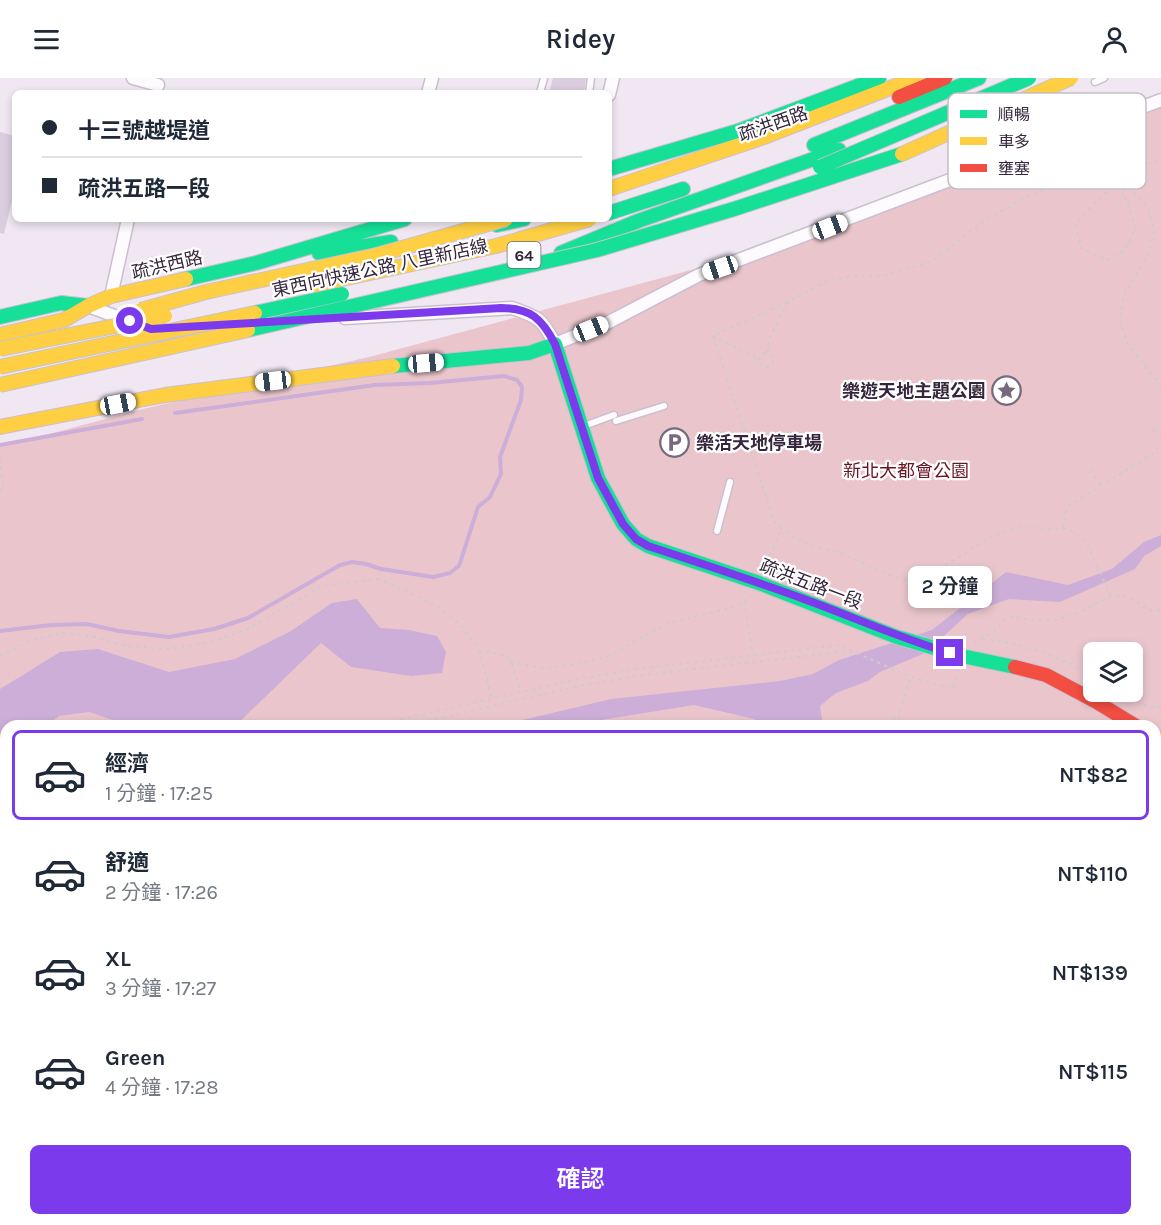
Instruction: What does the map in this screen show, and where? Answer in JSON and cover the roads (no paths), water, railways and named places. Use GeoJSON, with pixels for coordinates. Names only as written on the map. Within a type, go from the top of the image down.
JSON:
{"type":"FeatureCollection","features":[{"type":"Feature","properties":{"kind":"main road","name":"疏洪西路"},"geometry":{"type":"LineString","coordinates":[[612,169],[738,131],[879,78]]}},
{"type":"Feature","properties":{"kind":"main road"},"geometry":{"type":"LineString","coordinates":[[612,188],[744,146],[916,78]]}},
{"type":"Feature","properties":{"kind":"main road","name":"疏洪西路"},"geometry":{"type":"LineString","coordinates":[[612,195],[790,138],[879,106],[945,78]]}},
{"type":"Feature","properties":{"kind":"main road"},"geometry":{"type":"LineString","coordinates":[[612,212],[824,141],[979,78]]}},
{"type":"Feature","properties":{"kind":"main road"},"geometry":{"type":"LineString","coordinates":[[974,93],[1009,78]]}},
{"type":"Feature","properties":{"kind":"main road","name":"東西向快速公路 八里新店線"},"geometry":{"type":"LineString","coordinates":[[994,93],[1029,78]]}},
{"type":"Feature","properties":{"kind":"main road"},"geometry":{"type":"LineString","coordinates":[[1038,93],[1071,78]]}},
{"type":"Feature","properties":{"kind":"main road"},"geometry":{"type":"LineString","coordinates":[[541,263],[574,246],[638,221],[777,172],[888,130],[948,104]]}},
{"type":"Feature","properties":{"kind":"main road","name":"東西向快速公路 八里新店線"},"geometry":{"type":"LineString","coordinates":[[0,367],[457,271],[621,230],[816,168],[948,112]]}},
{"type":"Feature","properties":{"kind":"main road"},"geometry":{"type":"LineString","coordinates":[[0,385],[292,321],[597,250],[898,156],[948,133]]}},
{"type":"Feature","properties":{"kind":"main road","name":"疏洪西路"},"geometry":{"type":"LineString","coordinates":[[256,263],[390,222]]}},
{"type":"Feature","properties":{"kind":"main road"},"geometry":{"type":"LineString","coordinates":[[5,348],[206,292],[377,255],[495,222]]}},
{"type":"Feature","properties":{"kind":"main road","name":"疏洪西路"},"geometry":{"type":"LineString","coordinates":[[0,335],[64,320],[111,296],[256,263],[514,222]]}},
{"type":"Feature","properties":{"kind":"main road","name":"東西向快速公路 八里新店線"},"geometry":{"type":"LineString","coordinates":[[296,289],[496,246],[580,222]]}},
{"type":"Feature","properties":{"kind":"main road","name":"疏洪西路"},"geometry":{"type":"LineString","coordinates":[[0,317],[61,303],[88,306]]}},
{"type":"Feature","properties":{"kind":"main road"},"geometry":{"type":"LineString","coordinates":[[5,348],[184,312]]}},
{"type":"Feature","properties":{"kind":"main road"},"geometry":{"type":"LineString","coordinates":[[0,427],[165,395],[385,367],[529,353],[555,344]]}},
{"type":"Feature","properties":{"kind":"main road","name":"疏洪五路一段"},"geometry":{"type":"LineString","coordinates":[[555,344],[598,478],[623,524],[636,539],[648,546],[846,615],[897,637],[938,650],[1046,675],[1126,720]]}},
{"type":"Feature","properties":{"kind":"street"},"geometry":{"type":"LineString","coordinates":[[133,78],[158,85]]}},
{"type":"Feature","properties":{"kind":"street"},"geometry":{"type":"LineString","coordinates":[[1146,106],[1161,100]]}},
{"type":"Feature","properties":{"kind":"street"},"geometry":{"type":"LineString","coordinates":[[88,306],[151,329],[512,308],[532,315],[544,324],[555,344],[609,322],[699,275],[948,181]]}},
{"type":"Feature","properties":{"kind":"street"},"geometry":{"type":"LineString","coordinates":[[111,296],[127,222]]}},
{"type":"Feature","properties":{"kind":"street"},"geometry":{"type":"LineString","coordinates":[[387,242],[396,222]]}},
{"type":"Feature","properties":{"kind":"lane"},"geometry":{"type":"LineString","coordinates":[[1095,82],[1104,78]]}},
{"type":"Feature","properties":{"kind":"lane"},"geometry":{"type":"LineString","coordinates":[[581,427],[664,406]]}},
{"type":"Feature","properties":{"kind":"lane"},"geometry":{"type":"LineString","coordinates":[[717,531],[730,482]]}},
{"type":"Feature","properties":{"kind":"waterway"},"geometry":{"type":"LineString","coordinates":[[0,631],[51,625],[87,624],[119,631],[169,637],[214,629],[248,618],[340,565],[352,562],[433,577],[450,573],[459,566],[478,507],[490,497],[501,474],[500,457],[521,400],[522,387],[517,380],[504,376],[430,383],[375,385],[175,413]]}},
{"type":"Feature","properties":{"kind":"waterway"},"geometry":{"type":"LineString","coordinates":[[0,445],[142,419]]}},
{"type":"Feature","properties":{"kind":"place","name":"樂遊天地主題公園"},"geometry":{"type":"Point","coordinates":[1007,391]}},
{"type":"Feature","properties":{"kind":"place","name":"樂活天地停車場"},"geometry":{"type":"Point","coordinates":[675,443]}},
{"type":"Feature","properties":{"kind":"park label","name":"新北大都會公園"},"geometry":{"type":"Point","coordinates":[906,471]}}]}
